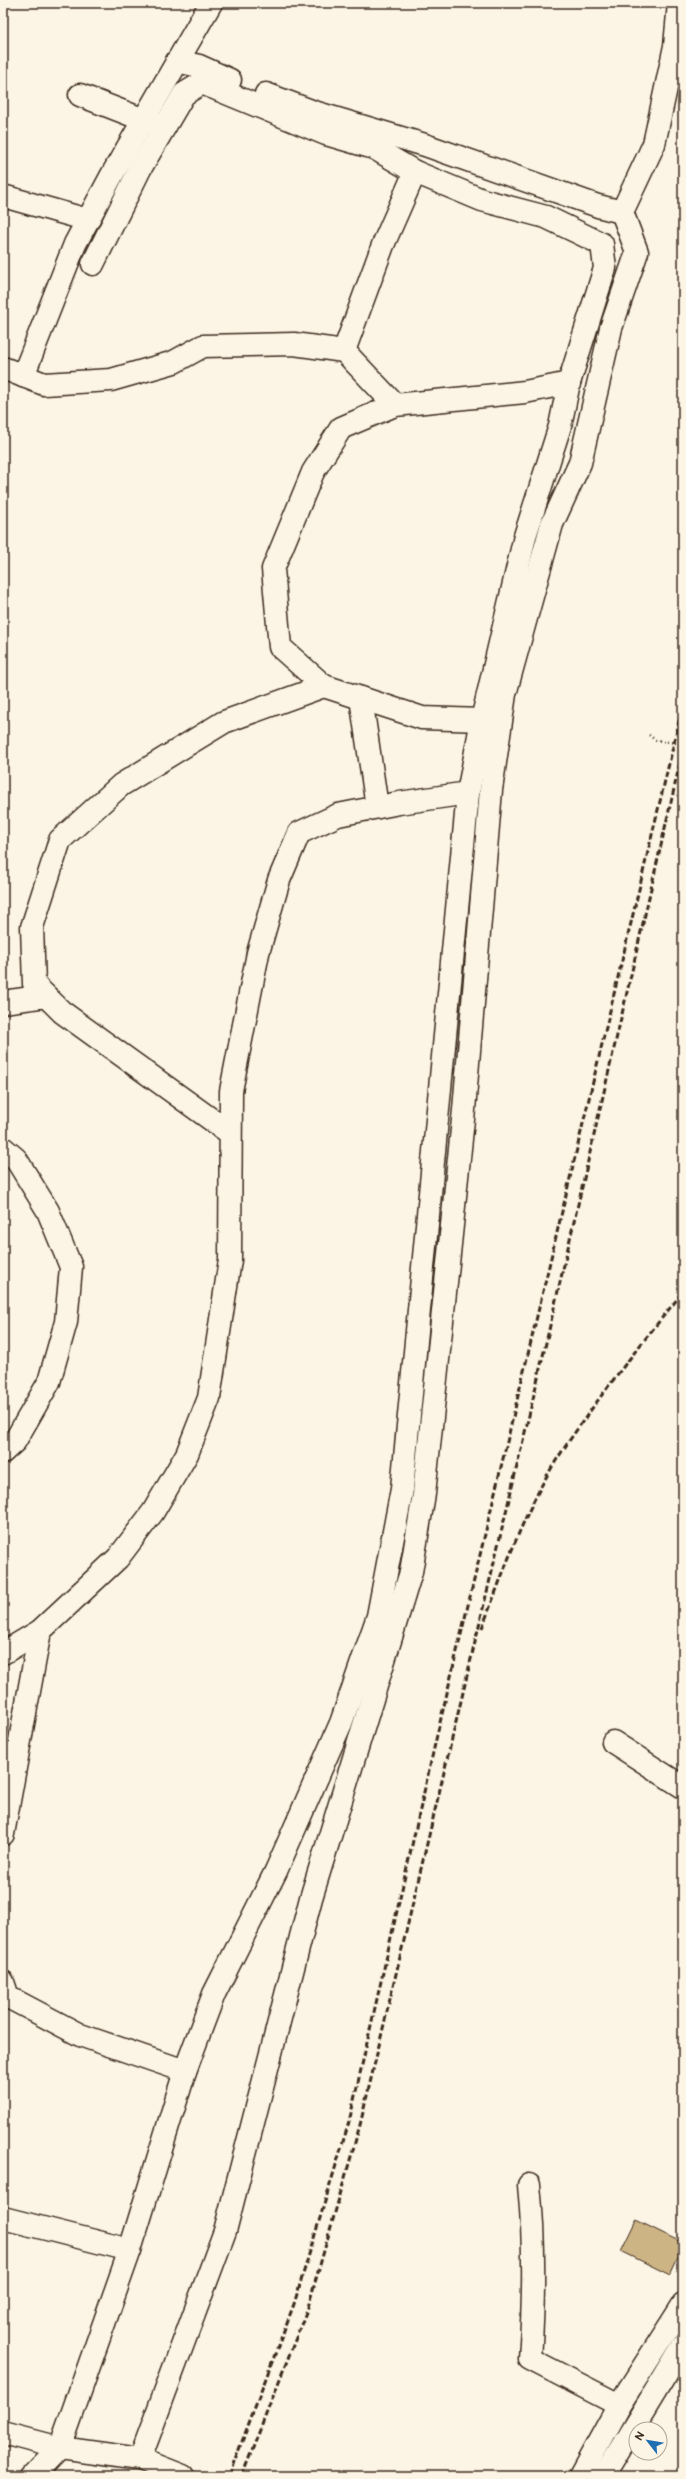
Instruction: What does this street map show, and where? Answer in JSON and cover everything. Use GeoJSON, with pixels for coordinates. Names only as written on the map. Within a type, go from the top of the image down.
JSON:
{"type":"FeatureCollection","features":[{"type":"Feature","properties":{"kind":"street"},"geometry":{"type":"LineString","coordinates":[[23,376],[75,244],[143,120],[211,3]]}},
{"type":"Feature","properties":{"kind":"street"},"geometry":{"type":"LineString","coordinates":[[140,2459],[225,2231],[311,1898],[411,1572],[425,1486],[464,1110],[492,790],[505,694],[552,524],[580,463],[611,328],[637,252],[622,212],[654,144],[676,46],[679,3]]}},
{"type":"Feature","properties":{"kind":"street"},"geometry":{"type":"LineString","coordinates":[[177,61],[199,66],[314,112],[379,130],[622,212]]}},
{"type":"Feature","properties":{"kind":"street"},"geometry":{"type":"LineString","coordinates":[[33,2476],[60,2448],[130,2250],[185,2071],[214,1994],[276,1871],[341,1723],[378,1616],[402,1489],[468,793],[482,720],[526,536],[560,426],[569,383],[605,268],[602,244],[546,217],[482,200],[415,172],[374,148],[326,134],[202,84],[184,94],[140,169],[93,264]]}},
{"type":"Feature","properties":{"kind":"street"},"geometry":{"type":"LineString","coordinates":[[80,95],[164,128]]}},
{"type":"Feature","properties":{"kind":"street"},"geometry":{"type":"LineString","coordinates":[[344,351],[383,245],[415,172]]}},
{"type":"Feature","properties":{"kind":"street"},"geometry":{"type":"LineString","coordinates":[[3,196],[88,220]]}},
{"type":"Feature","properties":{"kind":"street"},"geometry":{"type":"LineString","coordinates":[[3,368],[44,384],[111,380],[174,362],[203,346],[294,344],[344,351],[395,405]]}},
{"type":"Feature","properties":{"kind":"street"},"geometry":{"type":"LineString","coordinates":[[482,720],[422,718],[324,686],[280,647],[273,569],[313,472],[341,428],[395,405],[525,392],[569,383]]}},
{"type":"Feature","properties":{"kind":"street"},"geometry":{"type":"LineString","coordinates":[[230,1133],[150,1073],[117,1054],[62,1012],[34,984],[32,927],[60,840],[121,785],[224,722],[324,686]]}},
{"type":"Feature","properties":{"kind":"street"},"geometry":{"type":"LineString","coordinates":[[361,698],[377,807]]}},
{"type":"Feature","properties":{"kind":"street"},"geometry":{"type":"LineString","coordinates":[[3,1653],[40,1631],[118,1558],[153,1512],[187,1454],[209,1398],[230,1260],[231,1091],[258,953],[279,880],[299,833],[338,815],[377,807],[468,793]]}},
{"type":"Feature","properties":{"kind":"street"},"geometry":{"type":"LineString","coordinates":[[3,1002],[46,996]]}},
{"type":"Feature","properties":{"kind":"street"},"geometry":{"type":"LineString","coordinates":[[3,1148],[16,1159],[48,1211],[71,1267],[66,1322],[49,1382],[15,1441],[3,1452]]}},
{"type":"Feature","properties":{"kind":"street"},"geometry":{"type":"LineString","coordinates":[[3,1834],[40,1631]]}},
{"type":"Feature","properties":{"kind":"street"},"geometry":{"type":"LineString","coordinates":[[613,1742],[683,1787]]}},
{"type":"Feature","properties":{"kind":"street"},"geometry":{"type":"LineString","coordinates":[[3,1982],[8,1997],[80,2035],[185,2071]]}},
{"type":"Feature","properties":{"kind":"street"},"geometry":{"type":"LineString","coordinates":[[529,2185],[533,2222],[534,2296],[530,2359],[619,2405]]}},
{"type":"Feature","properties":{"kind":"street"},"geometry":{"type":"LineString","coordinates":[[3,2218],[130,2250]]}},
{"type":"Feature","properties":{"kind":"street"},"geometry":{"type":"LineString","coordinates":[[580,2476],[619,2405],[683,2305]]}},
{"type":"Feature","properties":{"kind":"street"},"geometry":{"type":"LineString","coordinates":[[604,2476],[683,2346]]}},
{"type":"Feature","properties":{"kind":"street"},"geometry":{"type":"LineString","coordinates":[[3,2433],[60,2448],[140,2459],[183,2476]]}},
{"type":"Feature","properties":{"kind":"path"},"geometry":{"type":"LineString","coordinates":[[649,735],[655,740],[683,744]]}},
{"type":"Feature","properties":{"kind":"building"},"geometry":{"type":"Polygon","coordinates":[[[636,2220],[683,2243],[683,2247],[670,2275],[621,2251],[636,2220]]]}},
{"type":"Feature","properties":{"kind":"railway"},"geometry":{"type":"LineString","coordinates":[[229,2476],[294,2304],[349,2122],[437,1735],[683,705]]}},
{"type":"Feature","properties":{"kind":"railway"},"geometry":{"type":"LineString","coordinates":[[242,2476],[308,2307],[360,2125],[536,1386],[683,750]]}},
{"type":"Feature","properties":{"kind":"railway"},"geometry":{"type":"LineString","coordinates":[[482,1628],[525,1520],[545,1479],[557,1459],[602,1395],[683,1292]]}}]}
